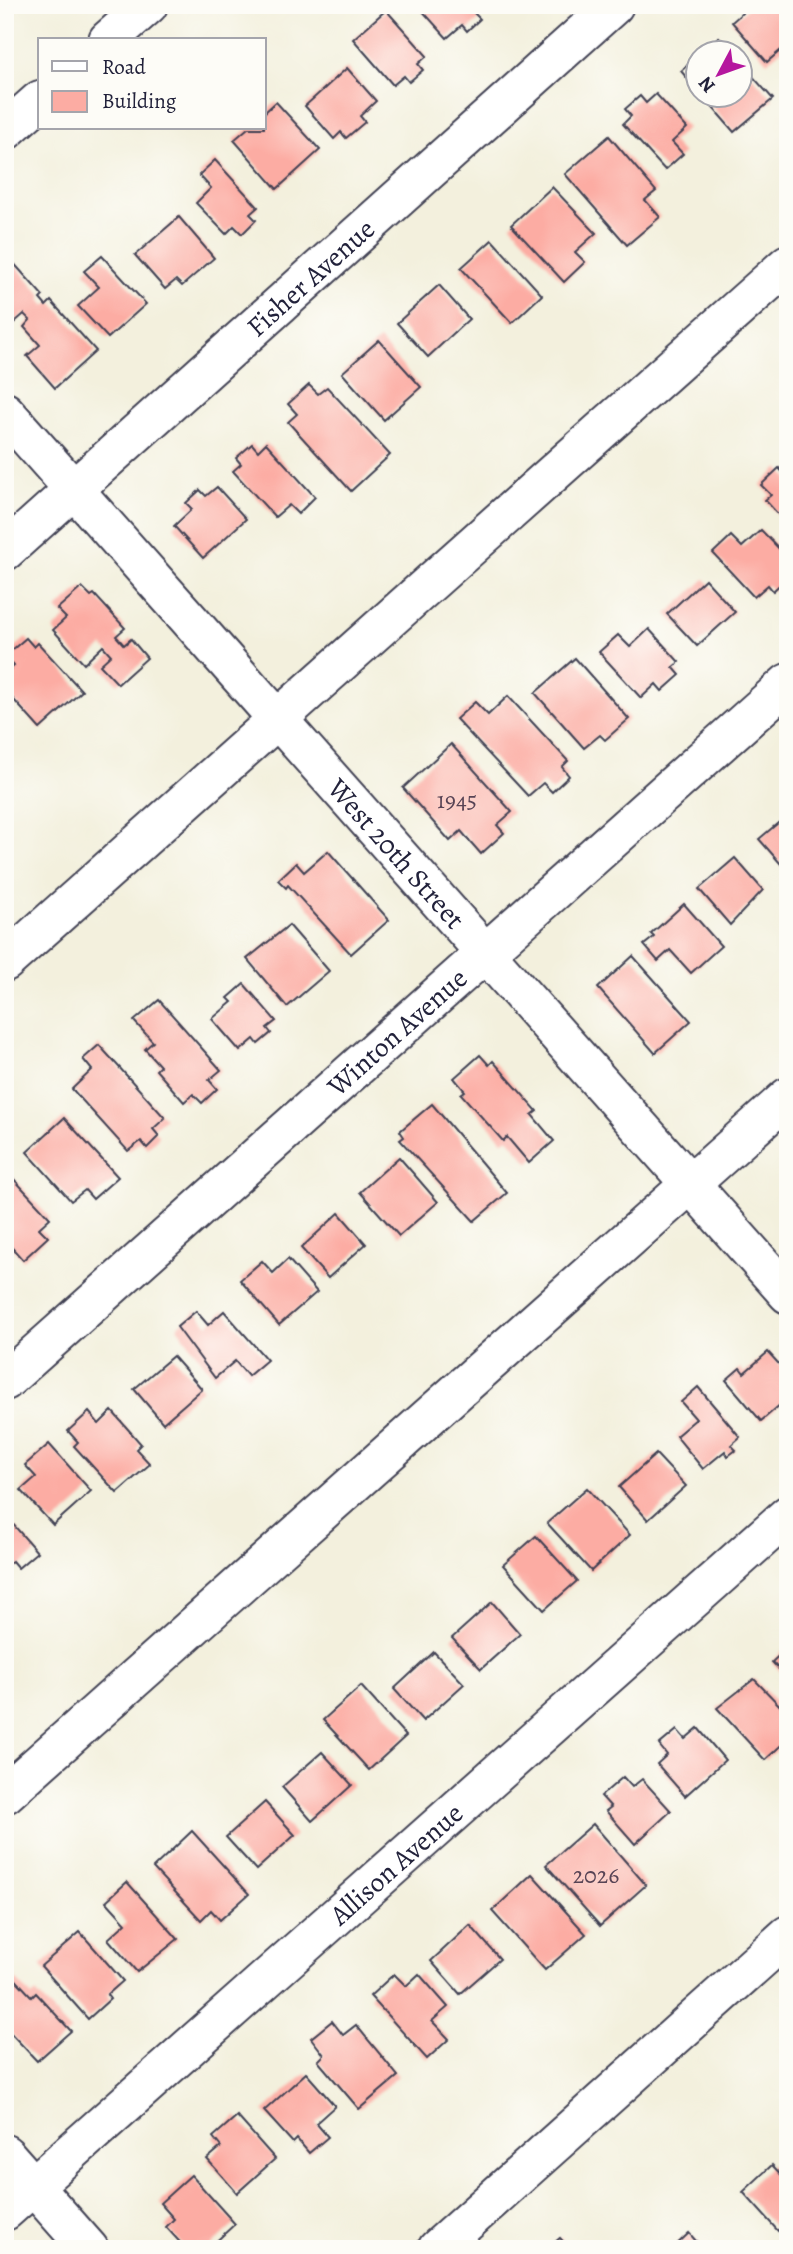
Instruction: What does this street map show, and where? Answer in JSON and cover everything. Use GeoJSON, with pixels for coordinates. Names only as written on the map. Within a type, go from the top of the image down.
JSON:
{"type":"FeatureCollection","features":[{"type":"Feature","properties":{"kind":"street"},"geometry":{"type":"LineString","coordinates":[[110,38],[148,5]]}},
{"type":"Feature","properties":{"kind":"street","name":"Fisher Avenue"},"geometry":{"type":"LineString","coordinates":[[5,551],[614,5]]}},
{"type":"Feature","properties":{"kind":"street"},"geometry":{"type":"LineString","coordinates":[[5,131],[38,102]]}},
{"type":"Feature","properties":{"kind":"street"},"geometry":{"type":"LineString","coordinates":[[5,962],[788,264]]}},
{"type":"Feature","properties":{"kind":"street","name":"West 20th Street"},"geometry":{"type":"LineString","coordinates":[[5,412],[788,1294]]}},
{"type":"Feature","properties":{"kind":"street","name":"Winton Avenue"},"geometry":{"type":"LineString","coordinates":[[5,1381],[788,683]]}},
{"type":"Feature","properties":{"kind":"street"},"geometry":{"type":"LineString","coordinates":[[5,1794],[788,1097]]}},
{"type":"Feature","properties":{"kind":"street","name":"Allison Avenue"},"geometry":{"type":"LineString","coordinates":[[5,2211],[788,1515]]}},
{"type":"Feature","properties":{"kind":"street"},"geometry":{"type":"LineString","coordinates":[[437,2249],[788,1935]]}},
{"type":"Feature","properties":{"kind":"street"},"geometry":{"type":"LineString","coordinates":[[5,2154],[89,2249]]}},
{"type":"Feature","properties":{"kind":"building"},"geometry":{"type":"Polygon","coordinates":[[[483,5],[474,13],[480,19],[467,31],[462,25],[447,38],[419,7],[483,5]]]}},
{"type":"Feature","properties":{"kind":"building"},"geometry":{"type":"Polygon","coordinates":[[[751,5],[788,5],[788,44],[767,62],[754,47],[754,38],[746,38],[732,22],[751,5]]]}},
{"type":"Feature","properties":{"kind":"building"},"geometry":{"type":"Polygon","coordinates":[[[386,10],[427,56],[418,64],[423,70],[409,82],[404,76],[393,85],[353,39],[386,10]]]}},
{"type":"Feature","properties":{"kind":"building"},"geometry":{"type":"Polygon","coordinates":[[[347,68],[376,101],[360,116],[365,122],[346,138],[341,132],[334,139],[305,106],[347,68]]]}},
{"type":"Feature","properties":{"kind":"building"},"geometry":{"type":"Polygon","coordinates":[[[754,78],[773,99],[734,132],[713,108],[754,108],[754,78]]]}},
{"type":"Feature","properties":{"kind":"building"},"geometry":{"type":"Polygon","coordinates":[[[656,94],[687,128],[672,142],[683,154],[665,170],[623,124],[631,116],[625,109],[640,96],[646,103],[656,94]]]}},
{"type":"Feature","properties":{"kind":"building"},"geometry":{"type":"Polygon","coordinates":[[[276,102],[320,150],[277,189],[234,140],[246,130],[266,130],[266,111],[276,102]]]}},
{"type":"Feature","properties":{"kind":"building"},"geometry":{"type":"Polygon","coordinates":[[[609,136],[656,191],[645,200],[660,217],[627,245],[565,174],[609,136]]]}},
{"type":"Feature","properties":{"kind":"building"},"geometry":{"type":"Polygon","coordinates":[[[215,160],[258,207],[250,214],[256,220],[242,234],[234,226],[226,234],[196,203],[211,188],[199,175],[215,160]]]}},
{"type":"Feature","properties":{"kind":"building"},"geometry":{"type":"Polygon","coordinates":[[[552,187],[596,233],[575,252],[585,262],[564,282],[511,225],[552,187]]]}},
{"type":"Feature","properties":{"kind":"building"},"geometry":{"type":"Polygon","coordinates":[[[179,217],[214,258],[182,286],[176,280],[165,289],[135,255],[179,217]]]}},
{"type":"Feature","properties":{"kind":"building"},"geometry":{"type":"Polygon","coordinates":[[[492,240],[542,295],[512,323],[461,268],[492,240]]]}},
{"type":"Feature","properties":{"kind":"building"},"geometry":{"type":"Polygon","coordinates":[[[102,256],[146,304],[108,338],[78,306],[99,287],[84,271],[102,256]]]}},
{"type":"Feature","properties":{"kind":"building"},"geometry":{"type":"Polygon","coordinates":[[[10,259],[43,296],[40,299],[46,306],[51,301],[96,351],[55,388],[27,356],[40,345],[24,327],[30,320],[24,314],[7,329],[5,326],[5,263],[10,259]]]}},
{"type":"Feature","properties":{"kind":"building"},"geometry":{"type":"Polygon","coordinates":[[[439,285],[469,319],[428,357],[397,323],[439,285]]]}},
{"type":"Feature","properties":{"kind":"building"},"geometry":{"type":"Polygon","coordinates":[[[379,340],[421,387],[384,420],[342,373],[379,340]]]}},
{"type":"Feature","properties":{"kind":"building"},"geometry":{"type":"Polygon","coordinates":[[[309,385],[318,394],[327,387],[390,455],[351,491],[288,422],[297,414],[288,404],[309,385]]]}},
{"type":"Feature","properties":{"kind":"building"},"geometry":{"type":"Polygon","coordinates":[[[266,443],[315,497],[298,514],[289,505],[275,517],[233,471],[241,464],[236,458],[252,444],[258,451],[266,443]]]}},
{"type":"Feature","properties":{"kind":"building"},"geometry":{"type":"Polygon","coordinates":[[[779,468],[788,478],[788,525],[765,500],[771,495],[761,485],[779,468]]]}},
{"type":"Feature","properties":{"kind":"building"},"geometry":{"type":"Polygon","coordinates":[[[217,487],[246,519],[203,558],[174,526],[192,509],[186,503],[200,490],[206,496],[217,487]]]}},
{"type":"Feature","properties":{"kind":"building"},"geometry":{"type":"Polygon","coordinates":[[[761,530],[788,558],[788,577],[773,591],[768,585],[754,597],[713,553],[731,536],[742,547],[761,530]]]}},
{"type":"Feature","properties":{"kind":"building"},"geometry":{"type":"Polygon","coordinates":[[[705,579],[735,612],[697,646],[667,614],[705,579]]]}},
{"type":"Feature","properties":{"kind":"building"},"geometry":{"type":"Polygon","coordinates":[[[82,587],[91,596],[94,594],[125,628],[116,636],[124,645],[131,639],[147,658],[118,684],[100,665],[111,655],[103,646],[84,664],[53,630],[66,618],[57,609],[82,587]]]}},
{"type":"Feature","properties":{"kind":"building"},"geometry":{"type":"Polygon","coordinates":[[[649,629],[679,662],[673,667],[680,675],[662,691],[656,684],[641,698],[599,652],[618,635],[630,647],[649,629]]]}},
{"type":"Feature","properties":{"kind":"building"},"geometry":{"type":"Polygon","coordinates":[[[26,638],[34,647],[38,643],[82,691],[40,729],[5,690],[5,674],[14,666],[5,656],[26,638]]]}},
{"type":"Feature","properties":{"kind":"building"},"geometry":{"type":"Polygon","coordinates":[[[575,658],[629,719],[605,740],[600,735],[584,748],[535,693],[575,658]]]}},
{"type":"Feature","properties":{"kind":"building"},"geometry":{"type":"Polygon","coordinates":[[[508,696],[568,761],[562,767],[569,776],[552,792],[543,783],[528,796],[456,719],[475,702],[488,715],[508,696]]]}},
{"type":"Feature","properties":{"kind":"building"},"geometry":{"type":"Polygon","coordinates":[[[451,744],[512,812],[497,825],[504,833],[481,854],[461,831],[450,841],[403,788],[451,744]]]}},
{"type":"Feature","properties":{"kind":"building"},"geometry":{"type":"Polygon","coordinates":[[[784,818],[788,821],[788,872],[759,839],[784,818]]]}},
{"type":"Feature","properties":{"kind":"building"},"geometry":{"type":"Polygon","coordinates":[[[328,851],[389,920],[351,954],[288,885],[286,888],[278,880],[296,863],[304,872],[328,851]]]}},
{"type":"Feature","properties":{"kind":"building"},"geometry":{"type":"Polygon","coordinates":[[[735,858],[763,890],[730,925],[699,889],[735,858]]]}},
{"type":"Feature","properties":{"kind":"building"},"geometry":{"type":"Polygon","coordinates":[[[684,904],[721,946],[691,973],[670,950],[658,961],[644,945],[654,937],[651,934],[684,904]]]}},
{"type":"Feature","properties":{"kind":"building"},"geometry":{"type":"Polygon","coordinates":[[[289,925],[329,971],[287,1007],[247,959],[289,925]]]}},
{"type":"Feature","properties":{"kind":"building"},"geometry":{"type":"Polygon","coordinates":[[[633,956],[691,1021],[655,1053],[598,988],[633,956]]]}},
{"type":"Feature","properties":{"kind":"building"},"geometry":{"type":"Polygon","coordinates":[[[244,984],[276,1021],[267,1028],[271,1033],[258,1044],[254,1039],[240,1051],[212,1019],[232,1002],[228,998],[244,984]]]}},
{"type":"Feature","properties":{"kind":"building"},"geometry":{"type":"Polygon","coordinates":[[[159,1000],[221,1070],[209,1080],[217,1089],[202,1103],[193,1094],[184,1102],[156,1070],[160,1066],[145,1049],[153,1042],[134,1021],[159,1000]]]}},
{"type":"Feature","properties":{"kind":"building"},"geometry":{"type":"Polygon","coordinates":[[[99,1045],[165,1118],[153,1129],[159,1136],[147,1148],[141,1141],[128,1151],[72,1089],[92,1070],[83,1059],[99,1045]]]}},
{"type":"Feature","properties":{"kind":"building"},"geometry":{"type":"Polygon","coordinates":[[[480,1055],[489,1065],[493,1061],[537,1111],[532,1115],[554,1141],[529,1163],[507,1137],[503,1141],[461,1094],[465,1091],[454,1078],[480,1055]]]}},
{"type":"Feature","properties":{"kind":"building"},"geometry":{"type":"Polygon","coordinates":[[[432,1104],[507,1193],[474,1221],[400,1140],[404,1137],[400,1131],[432,1104]]]}},
{"type":"Feature","properties":{"kind":"building"},"geometry":{"type":"Polygon","coordinates":[[[64,1118],[118,1177],[93,1199],[85,1190],[71,1201],[27,1152],[64,1118]]]}},
{"type":"Feature","properties":{"kind":"building"},"geometry":{"type":"Polygon","coordinates":[[[399,1157],[438,1202],[399,1236],[360,1192],[399,1157]]]}},
{"type":"Feature","properties":{"kind":"building"},"geometry":{"type":"Polygon","coordinates":[[[11,1176],[50,1218],[39,1228],[48,1237],[23,1260],[5,1240],[5,1181],[11,1176]]]}},
{"type":"Feature","properties":{"kind":"building"},"geometry":{"type":"Polygon","coordinates":[[[339,1213],[366,1244],[328,1278],[301,1248],[339,1213]]]}},
{"type":"Feature","properties":{"kind":"building"},"geometry":{"type":"Polygon","coordinates":[[[288,1259],[317,1292],[279,1325],[240,1280],[262,1261],[273,1273],[288,1259]]]}},
{"type":"Feature","properties":{"kind":"building"},"geometry":{"type":"Polygon","coordinates":[[[196,1311],[208,1325],[224,1311],[267,1360],[248,1376],[235,1361],[215,1378],[177,1327],[196,1311]]]}},
{"type":"Feature","properties":{"kind":"building"},"geometry":{"type":"Polygon","coordinates":[[[768,1352],[788,1374],[788,1398],[761,1421],[726,1380],[740,1368],[744,1373],[768,1352]]]}},
{"type":"Feature","properties":{"kind":"building"},"geometry":{"type":"Polygon","coordinates":[[[173,1356],[202,1389],[163,1423],[134,1389],[173,1356]]]}},
{"type":"Feature","properties":{"kind":"building"},"geometry":{"type":"Polygon","coordinates":[[[698,1387],[740,1437],[731,1445],[736,1450],[728,1456],[725,1451],[703,1469],[676,1436],[696,1419],[681,1402],[698,1387]]]}},
{"type":"Feature","properties":{"kind":"building"},"geometry":{"type":"Polygon","coordinates":[[[112,1411],[141,1444],[136,1449],[150,1464],[117,1493],[74,1446],[78,1442],[68,1431],[89,1412],[99,1424],[112,1411]]]}},
{"type":"Feature","properties":{"kind":"building"},"geometry":{"type":"Polygon","coordinates":[[[49,1444],[91,1491],[53,1525],[21,1490],[36,1477],[25,1465],[49,1444]]]}},
{"type":"Feature","properties":{"kind":"building"},"geometry":{"type":"Polygon","coordinates":[[[656,1454],[686,1486],[648,1520],[619,1487],[656,1454]]]}},
{"type":"Feature","properties":{"kind":"building"},"geometry":{"type":"Polygon","coordinates":[[[587,1488],[630,1535],[591,1571],[547,1523],[587,1488]]]}},
{"type":"Feature","properties":{"kind":"building"},"geometry":{"type":"Polygon","coordinates":[[[5,1515],[37,1552],[18,1568],[12,1561],[5,1567],[5,1515]]]}},
{"type":"Feature","properties":{"kind":"building"},"geometry":{"type":"Polygon","coordinates":[[[536,1536],[577,1581],[544,1610],[503,1565],[536,1536]]]}},
{"type":"Feature","properties":{"kind":"building"},"geometry":{"type":"Polygon","coordinates":[[[492,1602],[520,1634],[481,1669],[452,1638],[492,1602]]]}},
{"type":"Feature","properties":{"kind":"building"},"geometry":{"type":"Polygon","coordinates":[[[788,1647],[788,1679],[772,1662],[788,1647]]]}},
{"type":"Feature","properties":{"kind":"building"},"geometry":{"type":"Polygon","coordinates":[[[434,1652],[464,1684],[423,1721],[394,1689],[434,1652]]]}},
{"type":"Feature","properties":{"kind":"building"},"geometry":{"type":"Polygon","coordinates":[[[754,1679],[788,1714],[788,1739],[765,1760],[717,1708],[754,1679]]]}},
{"type":"Feature","properties":{"kind":"building"},"geometry":{"type":"Polygon","coordinates":[[[361,1686],[406,1736],[369,1770],[323,1720],[361,1686]]]}},
{"type":"Feature","properties":{"kind":"building"},"geometry":{"type":"Polygon","coordinates":[[[698,1728],[725,1760],[685,1796],[657,1764],[667,1755],[659,1745],[677,1730],[685,1739],[698,1728]]]}},
{"type":"Feature","properties":{"kind":"building"},"geometry":{"type":"Polygon","coordinates":[[[322,1752],[352,1785],[312,1821],[282,1787],[322,1752]]]}},
{"type":"Feature","properties":{"kind":"building"},"geometry":{"type":"Polygon","coordinates":[[[623,1777],[632,1787],[642,1779],[671,1811],[635,1844],[606,1811],[611,1807],[601,1796],[623,1777]]]}},
{"type":"Feature","properties":{"kind":"building"},"geometry":{"type":"Polygon","coordinates":[[[265,1802],[295,1835],[256,1870],[226,1837],[265,1802]]]}},
{"type":"Feature","properties":{"kind":"building"},"geometry":{"type":"Polygon","coordinates":[[[593,1824],[646,1885],[600,1926],[546,1865],[593,1824]]]}},
{"type":"Feature","properties":{"kind":"building"},"geometry":{"type":"Polygon","coordinates":[[[192,1831],[249,1894],[220,1920],[211,1910],[201,1920],[153,1868],[192,1831]]]}},
{"type":"Feature","properties":{"kind":"building"},"geometry":{"type":"Polygon","coordinates":[[[532,1874],[586,1934],[545,1970],[492,1911],[532,1874]]]}},
{"type":"Feature","properties":{"kind":"building"},"geometry":{"type":"Polygon","coordinates":[[[127,1882],[178,1939],[137,1972],[108,1939],[126,1923],[106,1901],[127,1882]]]}},
{"type":"Feature","properties":{"kind":"building"},"geometry":{"type":"Polygon","coordinates":[[[470,1925],[500,1959],[460,1994],[431,1961],[470,1925]]]}},
{"type":"Feature","properties":{"kind":"building"},"geometry":{"type":"Polygon","coordinates":[[[80,1932],[123,1981],[107,1995],[110,1999],[88,2019],[41,1966],[80,1932]]]}},
{"type":"Feature","properties":{"kind":"building"},"geometry":{"type":"Polygon","coordinates":[[[5,1968],[32,1997],[36,1993],[71,2031],[37,2061],[5,2027],[5,1968]]]}},
{"type":"Feature","properties":{"kind":"building"},"geometry":{"type":"Polygon","coordinates":[[[394,1974],[406,1986],[419,1974],[448,2007],[432,2021],[449,2039],[427,2059],[370,1996],[394,1974]]]}},
{"type":"Feature","properties":{"kind":"building"},"geometry":{"type":"Polygon","coordinates":[[[332,2021],[343,2035],[356,2025],[398,2076],[359,2109],[318,2061],[324,2055],[311,2038],[332,2021]]]}},
{"type":"Feature","properties":{"kind":"building"},"geometry":{"type":"Polygon","coordinates":[[[306,2073],[335,2106],[316,2123],[328,2137],[309,2153],[297,2139],[293,2143],[264,2111],[306,2073]]]}},
{"type":"Feature","properties":{"kind":"building"},"geometry":{"type":"Polygon","coordinates":[[[237,2116],[275,2159],[237,2193],[207,2159],[221,2147],[213,2137],[237,2116]]]}},
{"type":"Feature","properties":{"kind":"building"},"geometry":{"type":"Polygon","coordinates":[[[772,2165],[788,2182],[788,2222],[778,2231],[743,2192],[772,2165]]]}},
{"type":"Feature","properties":{"kind":"building"},"geometry":{"type":"Polygon","coordinates":[[[191,2175],[235,2224],[208,2249],[186,2249],[166,2227],[174,2219],[160,2203],[191,2175]]]}},
{"type":"Feature","properties":{"kind":"building"},"geometry":{"type":"Polygon","coordinates":[[[689,2233],[703,2249],[672,2249],[689,2233]]]}},
{"type":"Feature","properties":{"kind":"building"},"geometry":{"type":"Polygon","coordinates":[[[560,2238],[570,2249],[547,2249],[560,2238]]]}}]}
